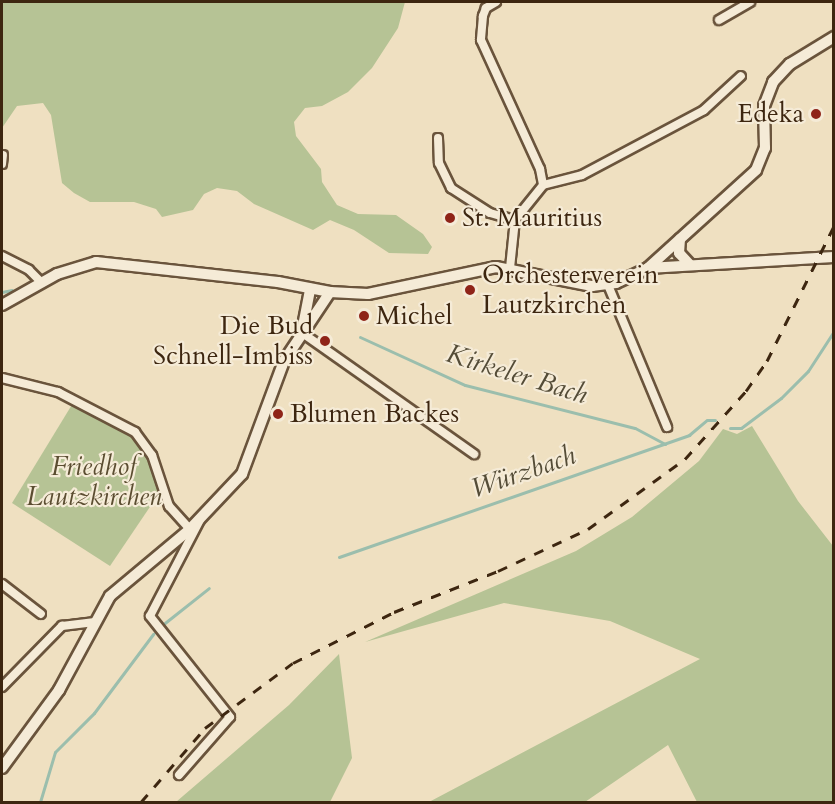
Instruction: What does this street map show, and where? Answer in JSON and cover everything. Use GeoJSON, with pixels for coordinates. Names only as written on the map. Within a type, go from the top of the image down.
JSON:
{"type":"FeatureCollection","features":[{"type":"Feature","properties":{"kind":"main road"},"geometry":{"type":"LineString","coordinates":[[2,305],[72,268],[103,262],[330,292],[381,292],[480,269],[510,268],[578,285],[609,285],[648,268],[756,170],[765,148],[764,106],[779,73],[834,37]]}},
{"type":"Feature","properties":{"kind":"main road"},"geometry":{"type":"LineString","coordinates":[[680,239],[679,253],[690,265]]}},
{"type":"Feature","properties":{"kind":"main road"},"geometry":{"type":"LineString","coordinates":[[648,268],[834,257]]}},
{"type":"Feature","properties":{"kind":"main road"},"geometry":{"type":"LineString","coordinates":[[301,332],[310,289]]}},
{"type":"Feature","properties":{"kind":"main road"},"geometry":{"type":"LineString","coordinates":[[2,768],[59,690],[93,622],[111,596],[200,520],[242,474],[278,376],[301,332],[330,292]]}},
{"type":"Feature","properties":{"kind":"street"},"geometry":{"type":"LineString","coordinates":[[496,2],[486,8],[481,40],[540,169],[543,185]]}},
{"type":"Feature","properties":{"kind":"street"},"geometry":{"type":"LineString","coordinates":[[719,20],[750,2]]}},
{"type":"Feature","properties":{"kind":"street"},"geometry":{"type":"LineString","coordinates":[[510,268],[514,220],[543,185],[582,175],[704,110],[741,76]]}},
{"type":"Feature","properties":{"kind":"street"},"geometry":{"type":"LineString","coordinates":[[438,138],[439,163],[451,188],[490,213],[514,220]]}},
{"type":"Feature","properties":{"kind":"street"},"geometry":{"type":"LineString","coordinates":[[2,164],[3,154]]}},
{"type":"Feature","properties":{"kind":"street"},"geometry":{"type":"LineString","coordinates":[[2,256],[29,270],[42,283]]}},
{"type":"Feature","properties":{"kind":"street"},"geometry":{"type":"LineString","coordinates":[[609,285],[668,427]]}},
{"type":"Feature","properties":{"kind":"street"},"geometry":{"type":"LineString","coordinates":[[301,332],[474,454]]}},
{"type":"Feature","properties":{"kind":"street"},"geometry":{"type":"LineString","coordinates":[[2,378],[58,392],[135,432],[152,455],[169,506],[190,529]]}},
{"type":"Feature","properties":{"kind":"street"},"geometry":{"type":"LineString","coordinates":[[179,775],[230,717],[157,629],[150,616],[197,532],[200,520]]}},
{"type":"Feature","properties":{"kind":"street"},"geometry":{"type":"LineString","coordinates":[[2,585],[41,614]]}},
{"type":"Feature","properties":{"kind":"street"},"geometry":{"type":"LineString","coordinates":[[2,687],[62,626],[93,622]]}},
{"type":"Feature","properties":{"kind":"green space"},"geometry":{"type":"Polygon","coordinates":[[[2,2],[405,2],[398,28],[372,68],[348,92],[322,106],[305,108],[294,122],[296,136],[321,169],[322,182],[337,205],[358,214],[396,215],[423,234],[432,247],[428,254],[389,253],[354,230],[330,220],[313,230],[254,204],[237,191],[217,188],[204,194],[193,210],[162,217],[156,209],[134,202],[90,202],[74,193],[62,183],[51,115],[43,103],[17,106],[2,128],[2,2]]]}},
{"type":"Feature","properties":{"kind":"green space","name":"Friedhof Lautzkirchen"},"geometry":{"type":"Polygon","coordinates":[[[73,403],[133,437],[144,449],[160,492],[110,566],[12,503],[73,403]]]}},
{"type":"Feature","properties":{"kind":"green space"},"geometry":{"type":"Polygon","coordinates":[[[752,426],[798,501],[833,546],[833,802],[697,802],[668,745],[585,802],[429,802],[700,659],[610,621],[504,603],[365,642],[576,551],[632,517],[699,461],[723,429],[737,434],[752,426]]]}},
{"type":"Feature","properties":{"kind":"green space"},"geometry":{"type":"Polygon","coordinates":[[[339,654],[352,758],[330,802],[176,802],[289,705],[339,654]]]}},
{"type":"Feature","properties":{"kind":"waterway","name":"Kirkeler Bach"},"geometry":{"type":"LineString","coordinates":[[2,292],[12,290]]}},
{"type":"Feature","properties":{"kind":"waterway","name":"Würzbach"},"geometry":{"type":"LineString","coordinates":[[730,428],[741,428],[781,398],[808,371],[834,331]]}},
{"type":"Feature","properties":{"kind":"waterway","name":"Kirkeler Bach"},"geometry":{"type":"LineString","coordinates":[[360,337],[465,385],[635,428],[665,444]]}},
{"type":"Feature","properties":{"kind":"waterway","name":"Würzbach"},"geometry":{"type":"LineString","coordinates":[[339,557],[689,435],[707,420],[715,420]]}},
{"type":"Feature","properties":{"kind":"waterway","name":"Würzbach"},"geometry":{"type":"LineString","coordinates":[[161,626],[209,588]]}},
{"type":"Feature","properties":{"kind":"waterway","name":"Würzbach"},"geometry":{"type":"LineString","coordinates":[[40,802],[55,752],[94,713],[153,634]]}},
{"type":"Feature","properties":{"kind":"railway"},"geometry":{"type":"LineString","coordinates":[[141,802],[205,728],[293,663],[394,612],[498,571],[588,529],[685,459],[746,391],[767,361],[834,226]]}},
{"type":"Feature","properties":{"kind":"place","name":"Edeka"},"geometry":{"type":"Point","coordinates":[816,114]}},
{"type":"Feature","properties":{"kind":"place","name":"St. Mauritius"},"geometry":{"type":"Point","coordinates":[450,218]}},
{"type":"Feature","properties":{"kind":"place","name":"Orchesterverein Lautzkirchen"},"geometry":{"type":"Point","coordinates":[470,290]}},
{"type":"Feature","properties":{"kind":"place","name":"Michel"},"geometry":{"type":"Point","coordinates":[364,316]}},
{"type":"Feature","properties":{"kind":"place","name":"Die Bud Schnell-Imbiss"},"geometry":{"type":"Point","coordinates":[325,341]}},
{"type":"Feature","properties":{"kind":"place","name":"Blumen Backes"},"geometry":{"type":"Point","coordinates":[278,414]}}]}
